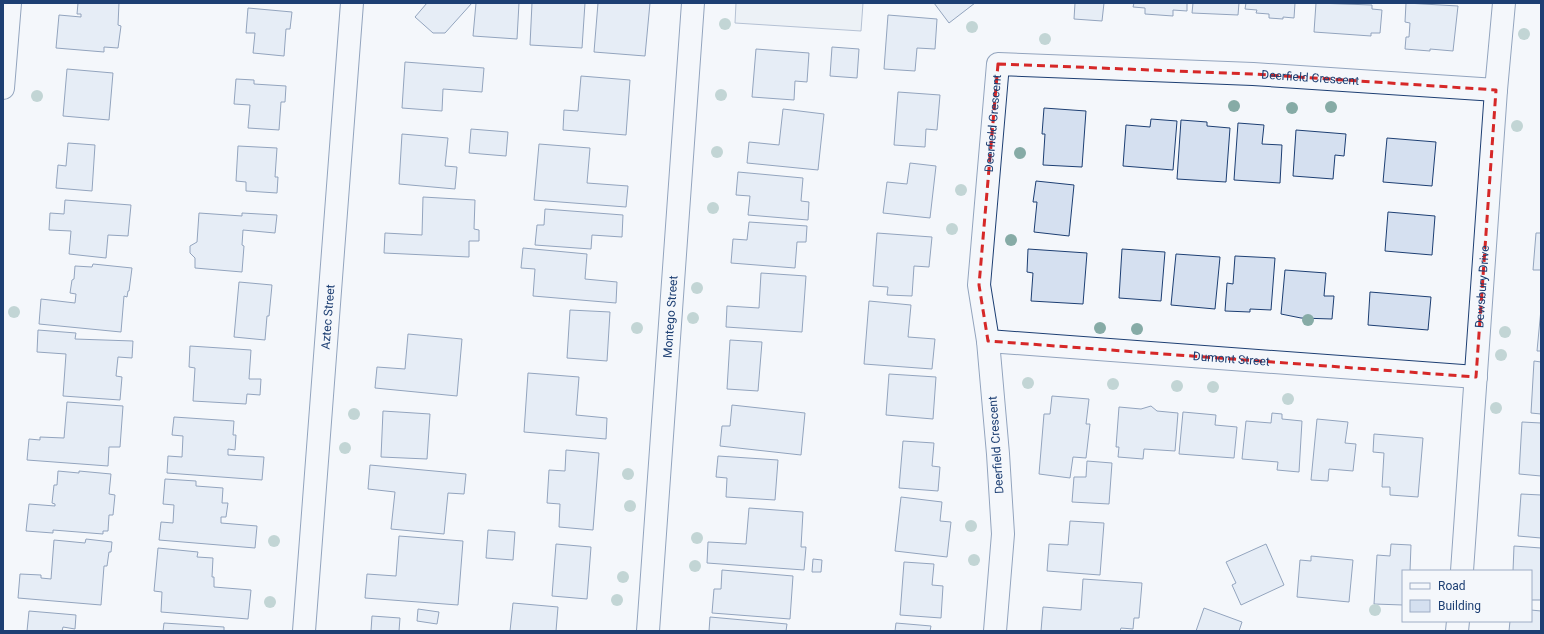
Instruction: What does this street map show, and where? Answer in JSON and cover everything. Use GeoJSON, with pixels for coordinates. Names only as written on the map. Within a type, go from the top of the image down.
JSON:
{"type":"FeatureCollection","features":[{"type":"Feature","properties":{"kind":"street"},"geometry":{"type":"LineString","coordinates":[[3,88],[10,3]]}},
{"type":"Feature","properties":{"kind":"street","name":"Aztec Street"},"geometry":{"type":"LineString","coordinates":[[304,631],[352,3]]}},
{"type":"Feature","properties":{"kind":"street","name":"Montego Street"},"geometry":{"type":"LineString","coordinates":[[648,631],[693,3]]}},
{"type":"Feature","properties":{"kind":"street","name":"Dewsbury Drive"},"geometry":{"type":"LineString","coordinates":[[1462,570],[1496,90],[1504,3]]}},
{"type":"Feature","properties":{"kind":"street","name":"Deerfield Crescent"},"geometry":{"type":"LineString","coordinates":[[995,631],[1003,534],[998,454],[988,341],[979,285],[998,64],[1253,74],[1496,90]]}},
{"type":"Feature","properties":{"kind":"street","name":"Dumont Street"},"geometry":{"type":"LineString","coordinates":[[988,341],[1476,378]]}},
{"type":"Feature","properties":{"kind":"highlighted area"},"geometry":{"type":"Polygon","coordinates":[[[998,64],[1253,74],[1496,90],[1476,377],[988,341],[979,285],[998,64]]]}},
{"type":"Feature","properties":{"kind":"shaded area"},"geometry":{"type":"Polygon","coordinates":[[[736,3],[863,3],[861,31],[735,23],[736,3]]]}},
{"type":"Feature","properties":{"kind":"building"},"geometry":{"type":"Polygon","coordinates":[[[78,3],[119,3],[118,25],[121,26],[118,48],[104,47],[104,52],[56,48],[59,15],[81,17],[81,14],[77,14],[78,3]]]}},
{"type":"Feature","properties":{"kind":"building"},"geometry":{"type":"Polygon","coordinates":[[[427,3],[472,3],[445,33],[433,33],[415,17],[427,3]]]}},
{"type":"Feature","properties":{"kind":"building"},"geometry":{"type":"Polygon","coordinates":[[[476,3],[519,3],[517,39],[473,36],[476,3]]]}},
{"type":"Feature","properties":{"kind":"building"},"geometry":{"type":"Polygon","coordinates":[[[532,3],[585,3],[582,48],[530,45],[532,3]]]}},
{"type":"Feature","properties":{"kind":"building"},"geometry":{"type":"Polygon","coordinates":[[[598,3],[650,3],[645,56],[594,52],[598,3]]]}},
{"type":"Feature","properties":{"kind":"building"},"geometry":{"type":"Polygon","coordinates":[[[934,3],[975,3],[949,23],[934,3]]]}},
{"type":"Feature","properties":{"kind":"building"},"geometry":{"type":"Polygon","coordinates":[[[1075,3],[1104,3],[1102,21],[1074,19],[1075,3]]]}},
{"type":"Feature","properties":{"kind":"building"},"geometry":{"type":"Polygon","coordinates":[[[1134,3],[1187,3],[1187,11],[1173,10],[1173,16],[1145,14],[1145,8],[1133,7],[1134,3]]]}},
{"type":"Feature","properties":{"kind":"building"},"geometry":{"type":"Polygon","coordinates":[[[1193,3],[1239,3],[1238,15],[1192,13],[1193,3]]]}},
{"type":"Feature","properties":{"kind":"building"},"geometry":{"type":"Polygon","coordinates":[[[1246,3],[1295,3],[1294,18],[1269,18],[1269,14],[1256,13],[1257,10],[1245,9],[1246,3]]]}},
{"type":"Feature","properties":{"kind":"building"},"geometry":{"type":"Polygon","coordinates":[[[1316,3],[1372,5],[1372,9],[1382,10],[1380,33],[1371,33],[1371,36],[1314,32],[1316,3]]]}},
{"type":"Feature","properties":{"kind":"building"},"geometry":{"type":"Polygon","coordinates":[[[1406,3],[1458,6],[1453,51],[1405,49],[1406,37],[1409,37],[1410,23],[1405,22],[1406,3]]]}},
{"type":"Feature","properties":{"kind":"building"},"geometry":{"type":"Polygon","coordinates":[[[248,8],[292,12],[290,29],[286,29],[284,56],[253,53],[255,33],[246,33],[248,8]]]}},
{"type":"Feature","properties":{"kind":"building"},"geometry":{"type":"Polygon","coordinates":[[[888,15],[937,19],[935,49],[917,48],[915,71],[884,69],[888,15]]]}},
{"type":"Feature","properties":{"kind":"building"},"geometry":{"type":"Polygon","coordinates":[[[832,47],[859,49],[857,78],[830,76],[832,47]]]}},
{"type":"Feature","properties":{"kind":"building"},"geometry":{"type":"Polygon","coordinates":[[[756,49],[809,53],[807,82],[795,81],[794,100],[752,97],[756,49]]]}},
{"type":"Feature","properties":{"kind":"building"},"geometry":{"type":"Polygon","coordinates":[[[405,62],[484,68],[482,92],[443,89],[442,111],[402,108],[405,62]]]}},
{"type":"Feature","properties":{"kind":"building"},"geometry":{"type":"Polygon","coordinates":[[[67,69],[113,73],[109,120],[63,116],[67,69]]]}},
{"type":"Feature","properties":{"kind":"building"},"geometry":{"type":"Polygon","coordinates":[[[581,76],[630,80],[626,135],[563,130],[564,110],[578,111],[581,76]]]}},
{"type":"Feature","properties":{"kind":"building"},"geometry":{"type":"Polygon","coordinates":[[[236,79],[254,80],[254,84],[286,86],[285,102],[281,102],[279,130],[248,128],[250,105],[234,104],[236,79]]]}},
{"type":"Feature","properties":{"kind":"building"},"geometry":{"type":"Polygon","coordinates":[[[898,92],[940,95],[937,130],[926,129],[925,147],[894,145],[898,92]]]}},
{"type":"Feature","properties":{"kind":"building"},"geometry":{"type":"Polygon","coordinates":[[[1044,108],[1086,111],[1082,167],[1043,165],[1045,134],[1042,134],[1044,108]]]}},
{"type":"Feature","properties":{"kind":"building"},"geometry":{"type":"Polygon","coordinates":[[[783,109],[824,114],[818,170],[747,163],[749,142],[779,145],[783,109]]]}},
{"type":"Feature","properties":{"kind":"building"},"geometry":{"type":"Polygon","coordinates":[[[1151,119],[1177,121],[1173,170],[1123,166],[1126,125],[1150,127],[1151,119]]]}},
{"type":"Feature","properties":{"kind":"building"},"geometry":{"type":"Polygon","coordinates":[[[1181,120],[1207,122],[1207,126],[1230,128],[1226,182],[1177,179],[1181,120]]]}},
{"type":"Feature","properties":{"kind":"building"},"geometry":{"type":"Polygon","coordinates":[[[1238,123],[1264,125],[1262,144],[1282,145],[1280,183],[1234,180],[1238,123]]]}},
{"type":"Feature","properties":{"kind":"building"},"geometry":{"type":"Polygon","coordinates":[[[471,129],[508,132],[506,156],[469,153],[471,129]]]}},
{"type":"Feature","properties":{"kind":"building"},"geometry":{"type":"Polygon","coordinates":[[[1296,130],[1346,134],[1344,156],[1335,155],[1333,179],[1293,176],[1296,130]]]}},
{"type":"Feature","properties":{"kind":"building"},"geometry":{"type":"Polygon","coordinates":[[[402,134],[448,138],[445,166],[457,167],[455,189],[399,184],[402,134]]]}},
{"type":"Feature","properties":{"kind":"building"},"geometry":{"type":"Polygon","coordinates":[[[1387,138],[1436,142],[1432,186],[1383,182],[1387,138]]]}},
{"type":"Feature","properties":{"kind":"building"},"geometry":{"type":"Polygon","coordinates":[[[68,143],[95,145],[92,191],[56,188],[58,165],[66,166],[68,143]]]}},
{"type":"Feature","properties":{"kind":"building"},"geometry":{"type":"Polygon","coordinates":[[[539,144],[590,148],[587,183],[628,186],[626,207],[534,200],[539,144]]]}},
{"type":"Feature","properties":{"kind":"building"},"geometry":{"type":"Polygon","coordinates":[[[238,146],[277,148],[275,177],[278,177],[277,193],[246,191],[246,182],[236,181],[238,146]]]}},
{"type":"Feature","properties":{"kind":"building"},"geometry":{"type":"Polygon","coordinates":[[[910,163],[936,166],[930,218],[883,213],[887,182],[907,184],[910,163]]]}},
{"type":"Feature","properties":{"kind":"building"},"geometry":{"type":"Polygon","coordinates":[[[738,172],[803,178],[801,201],[809,202],[808,220],[748,215],[750,196],[736,195],[738,172]]]}},
{"type":"Feature","properties":{"kind":"building"},"geometry":{"type":"Polygon","coordinates":[[[1036,181],[1074,185],[1069,236],[1034,232],[1037,202],[1033,202],[1036,181]]]}},
{"type":"Feature","properties":{"kind":"building"},"geometry":{"type":"Polygon","coordinates":[[[423,197],[475,200],[474,229],[479,230],[479,241],[469,241],[469,257],[384,253],[385,233],[422,235],[423,197]]]}},
{"type":"Feature","properties":{"kind":"building"},"geometry":{"type":"Polygon","coordinates":[[[65,200],[131,205],[128,236],[108,235],[106,258],[69,254],[71,231],[49,230],[50,213],[64,214],[65,200]]]}},
{"type":"Feature","properties":{"kind":"building"},"geometry":{"type":"Polygon","coordinates":[[[545,209],[623,215],[622,237],[592,235],[591,249],[535,245],[537,225],[544,225],[545,209]]]}},
{"type":"Feature","properties":{"kind":"building"},"geometry":{"type":"Polygon","coordinates":[[[1388,212],[1435,216],[1432,255],[1385,251],[1388,212]]]}},
{"type":"Feature","properties":{"kind":"building"},"geometry":{"type":"Polygon","coordinates":[[[199,213],[242,216],[242,213],[277,215],[275,233],[243,230],[242,245],[244,246],[242,272],[195,268],[195,258],[190,253],[190,246],[197,242],[199,213]]]}},
{"type":"Feature","properties":{"kind":"building"},"geometry":{"type":"Polygon","coordinates":[[[749,222],[807,226],[806,242],[797,242],[795,268],[731,263],[733,239],[747,240],[749,222]]]}},
{"type":"Feature","properties":{"kind":"building"},"geometry":{"type":"Polygon","coordinates":[[[877,233],[932,237],[929,267],[914,266],[912,296],[887,295],[888,287],[873,286],[877,233]]]}},
{"type":"Feature","properties":{"kind":"building"},"geometry":{"type":"Polygon","coordinates":[[[1536,233],[1541,233],[1541,270],[1533,270],[1536,233]]]}},
{"type":"Feature","properties":{"kind":"building"},"geometry":{"type":"Polygon","coordinates":[[[523,248],[587,254],[585,279],[617,282],[616,303],[533,296],[535,269],[521,268],[523,248]]]}},
{"type":"Feature","properties":{"kind":"building"},"geometry":{"type":"Polygon","coordinates":[[[1028,249],[1087,253],[1083,304],[1031,301],[1033,273],[1027,272],[1028,249]]]}},
{"type":"Feature","properties":{"kind":"building"},"geometry":{"type":"Polygon","coordinates":[[[1122,249],[1165,252],[1161,301],[1119,298],[1122,249]]]}},
{"type":"Feature","properties":{"kind":"building"},"geometry":{"type":"Polygon","coordinates":[[[1176,254],[1220,257],[1215,309],[1171,305],[1176,254]]]}},
{"type":"Feature","properties":{"kind":"building"},"geometry":{"type":"Polygon","coordinates":[[[1235,256],[1275,258],[1271,310],[1250,309],[1250,312],[1225,311],[1227,283],[1233,284],[1235,256]]]}},
{"type":"Feature","properties":{"kind":"building"},"geometry":{"type":"Polygon","coordinates":[[[93,264],[132,268],[129,291],[127,297],[124,296],[121,332],[39,324],[41,299],[75,303],[76,294],[70,293],[72,280],[74,279],[75,266],[92,267],[93,264]]]}},
{"type":"Feature","properties":{"kind":"building"},"geometry":{"type":"Polygon","coordinates":[[[1285,270],[1326,273],[1324,296],[1334,296],[1332,319],[1301,318],[1281,314],[1285,270]]]}},
{"type":"Feature","properties":{"kind":"building"},"geometry":{"type":"Polygon","coordinates":[[[761,273],[806,276],[802,332],[726,327],[727,306],[759,308],[761,273]]]}},
{"type":"Feature","properties":{"kind":"building"},"geometry":{"type":"Polygon","coordinates":[[[239,282],[272,285],[265,340],[234,337],[239,282]]]}},
{"type":"Feature","properties":{"kind":"building"},"geometry":{"type":"Polygon","coordinates":[[[1370,292],[1431,297],[1428,330],[1368,325],[1370,292]]]}},
{"type":"Feature","properties":{"kind":"building"},"geometry":{"type":"Polygon","coordinates":[[[869,301],[911,305],[908,337],[935,339],[932,369],[864,364],[869,301]]]}},
{"type":"Feature","properties":{"kind":"building"},"geometry":{"type":"Polygon","coordinates":[[[1541,309],[1541,351],[1537,351],[1541,309]]]}},
{"type":"Feature","properties":{"kind":"building"},"geometry":{"type":"Polygon","coordinates":[[[570,310],[610,312],[607,361],[567,358],[570,310]]]}},
{"type":"Feature","properties":{"kind":"building"},"geometry":{"type":"Polygon","coordinates":[[[38,330],[76,333],[75,339],[133,341],[132,358],[118,357],[116,376],[122,377],[120,400],[63,396],[66,354],[37,352],[38,330]]]}},
{"type":"Feature","properties":{"kind":"building"},"geometry":{"type":"Polygon","coordinates":[[[408,334],[462,339],[457,396],[375,388],[377,367],[405,369],[408,334]]]}},
{"type":"Feature","properties":{"kind":"building"},"geometry":{"type":"Polygon","coordinates":[[[730,340],[762,342],[758,391],[727,389],[730,340]]]}},
{"type":"Feature","properties":{"kind":"building"},"geometry":{"type":"Polygon","coordinates":[[[190,346],[251,350],[249,379],[261,379],[260,395],[247,394],[246,404],[193,401],[195,368],[189,367],[190,346]]]}},
{"type":"Feature","properties":{"kind":"building"},"geometry":{"type":"Polygon","coordinates":[[[1534,361],[1541,362],[1541,414],[1531,413],[1534,361]]]}},
{"type":"Feature","properties":{"kind":"building"},"geometry":{"type":"Polygon","coordinates":[[[528,373],[579,377],[576,415],[607,418],[606,439],[524,432],[528,373]]]}},
{"type":"Feature","properties":{"kind":"building"},"geometry":{"type":"Polygon","coordinates":[[[889,374],[936,377],[933,419],[886,415],[889,374]]]}},
{"type":"Feature","properties":{"kind":"building"},"geometry":{"type":"Polygon","coordinates":[[[1052,396],[1089,399],[1086,424],[1090,424],[1086,458],[1073,457],[1070,478],[1039,474],[1044,414],[1050,414],[1052,396]]]}},
{"type":"Feature","properties":{"kind":"building"},"geometry":{"type":"Polygon","coordinates":[[[67,402],[123,406],[120,447],[109,447],[108,466],[27,460],[29,439],[40,440],[40,437],[64,438],[67,402]]]}},
{"type":"Feature","properties":{"kind":"building"},"geometry":{"type":"Polygon","coordinates":[[[732,405],[805,413],[801,455],[720,446],[722,426],[730,426],[732,405]]]}},
{"type":"Feature","properties":{"kind":"building"},"geometry":{"type":"Polygon","coordinates":[[[1151,406],[1157,411],[1178,413],[1175,451],[1144,449],[1143,459],[1118,457],[1119,447],[1116,447],[1119,407],[1141,409],[1151,406]]]}},
{"type":"Feature","properties":{"kind":"building"},"geometry":{"type":"Polygon","coordinates":[[[383,411],[430,414],[427,459],[381,457],[383,411]]]}},
{"type":"Feature","properties":{"kind":"building"},"geometry":{"type":"Polygon","coordinates":[[[1183,412],[1216,415],[1215,425],[1237,427],[1234,458],[1179,454],[1183,412]]]}},
{"type":"Feature","properties":{"kind":"building"},"geometry":{"type":"Polygon","coordinates":[[[1272,413],[1282,414],[1282,419],[1302,421],[1299,472],[1277,470],[1278,462],[1242,459],[1246,421],[1271,423],[1272,413]]]}},
{"type":"Feature","properties":{"kind":"building"},"geometry":{"type":"Polygon","coordinates":[[[174,417],[234,421],[233,435],[236,435],[235,450],[228,449],[228,455],[264,457],[262,480],[167,473],[168,456],[182,457],[183,436],[172,435],[174,417]]]}},
{"type":"Feature","properties":{"kind":"building"},"geometry":{"type":"Polygon","coordinates":[[[1317,419],[1348,422],[1345,443],[1356,444],[1353,471],[1329,469],[1328,481],[1311,480],[1317,419]]]}},
{"type":"Feature","properties":{"kind":"building"},"geometry":{"type":"Polygon","coordinates":[[[1522,422],[1541,423],[1541,476],[1519,474],[1522,422]]]}},
{"type":"Feature","properties":{"kind":"building"},"geometry":{"type":"Polygon","coordinates":[[[1374,434],[1423,438],[1418,497],[1390,495],[1390,487],[1382,487],[1384,453],[1373,452],[1374,434]]]}},
{"type":"Feature","properties":{"kind":"building"},"geometry":{"type":"Polygon","coordinates":[[[903,441],[934,443],[932,466],[940,467],[938,491],[899,488],[903,441]]]}},
{"type":"Feature","properties":{"kind":"building"},"geometry":{"type":"Polygon","coordinates":[[[566,450],[599,453],[593,530],[559,527],[560,504],[547,503],[549,470],[565,471],[566,450]]]}},
{"type":"Feature","properties":{"kind":"building"},"geometry":{"type":"Polygon","coordinates":[[[718,456],[778,460],[775,500],[726,497],[727,478],[716,477],[718,456]]]}},
{"type":"Feature","properties":{"kind":"building"},"geometry":{"type":"Polygon","coordinates":[[[1087,461],[1112,463],[1109,504],[1072,502],[1074,477],[1086,477],[1087,461]]]}},
{"type":"Feature","properties":{"kind":"building"},"geometry":{"type":"Polygon","coordinates":[[[370,465],[466,474],[464,494],[448,493],[444,534],[391,529],[395,492],[368,489],[370,465]]]}},
{"type":"Feature","properties":{"kind":"building"},"geometry":{"type":"Polygon","coordinates":[[[58,471],[111,474],[109,494],[115,495],[113,515],[109,515],[108,531],[103,531],[103,534],[53,530],[53,533],[26,531],[29,504],[55,506],[55,504],[52,503],[54,485],[57,485],[58,471]]]}},
{"type":"Feature","properties":{"kind":"building"},"geometry":{"type":"Polygon","coordinates":[[[165,479],[196,481],[196,486],[223,488],[222,503],[228,503],[226,517],[221,517],[221,523],[257,526],[255,548],[159,540],[161,522],[173,523],[174,505],[163,504],[165,479]]]}},
{"type":"Feature","properties":{"kind":"building"},"geometry":{"type":"Polygon","coordinates":[[[1521,494],[1541,495],[1541,538],[1518,536],[1521,494]]]}},
{"type":"Feature","properties":{"kind":"building"},"geometry":{"type":"Polygon","coordinates":[[[901,497],[942,502],[940,521],[951,522],[947,557],[895,551],[901,497]]]}},
{"type":"Feature","properties":{"kind":"building"},"geometry":{"type":"Polygon","coordinates":[[[749,508],[803,512],[801,547],[806,547],[804,570],[707,563],[708,542],[746,544],[749,508]]]}},
{"type":"Feature","properties":{"kind":"building"},"geometry":{"type":"Polygon","coordinates":[[[1070,521],[1104,523],[1100,575],[1047,571],[1049,544],[1068,545],[1070,521]]]}},
{"type":"Feature","properties":{"kind":"building"},"geometry":{"type":"Polygon","coordinates":[[[488,530],[515,532],[513,560],[486,558],[488,530]]]}},
{"type":"Feature","properties":{"kind":"building"},"geometry":{"type":"Polygon","coordinates":[[[399,536],[463,541],[458,605],[365,598],[367,574],[396,576],[399,536]]]}},
{"type":"Feature","properties":{"kind":"building"},"geometry":{"type":"Polygon","coordinates":[[[86,539],[112,542],[107,566],[104,566],[101,605],[18,598],[20,574],[41,575],[41,578],[51,579],[54,540],[85,543],[86,539]]]}},
{"type":"Feature","properties":{"kind":"building"},"geometry":{"type":"Polygon","coordinates":[[[556,544],[591,547],[587,599],[552,596],[556,544]]]}},
{"type":"Feature","properties":{"kind":"building"},"geometry":{"type":"Polygon","coordinates":[[[1266,544],[1284,585],[1241,605],[1232,585],[1236,583],[1226,562],[1266,544]]]}},
{"type":"Feature","properties":{"kind":"building"},"geometry":{"type":"Polygon","coordinates":[[[1391,544],[1411,545],[1410,570],[1402,570],[1402,605],[1374,604],[1377,555],[1390,556],[1391,544]]]}},
{"type":"Feature","properties":{"kind":"building"},"geometry":{"type":"Polygon","coordinates":[[[1514,546],[1541,548],[1541,600],[1532,600],[1532,570],[1513,570],[1514,546]]]}},
{"type":"Feature","properties":{"kind":"building"},"geometry":{"type":"Polygon","coordinates":[[[158,548],[198,552],[197,557],[213,558],[212,577],[214,577],[214,587],[251,590],[248,619],[161,612],[162,592],[154,591],[158,548]]]}},
{"type":"Feature","properties":{"kind":"building"},"geometry":{"type":"Polygon","coordinates":[[[1311,556],[1353,560],[1349,602],[1297,597],[1300,560],[1311,561],[1311,556]]]}},
{"type":"Feature","properties":{"kind":"building"},"geometry":{"type":"Polygon","coordinates":[[[813,559],[822,560],[821,572],[812,572],[813,559]]]}},
{"type":"Feature","properties":{"kind":"building"},"geometry":{"type":"Polygon","coordinates":[[[904,562],[934,564],[932,585],[943,586],[941,618],[900,615],[904,562]]]}},
{"type":"Feature","properties":{"kind":"building"},"geometry":{"type":"Polygon","coordinates":[[[722,570],[793,576],[790,619],[712,613],[714,589],[721,589],[722,570]]]}},
{"type":"Feature","properties":{"kind":"building"},"geometry":{"type":"Polygon","coordinates":[[[1083,579],[1142,583],[1139,618],[1134,618],[1133,629],[1121,628],[1120,631],[1041,631],[1043,607],[1081,610],[1083,579]]]}},
{"type":"Feature","properties":{"kind":"building"},"geometry":{"type":"Polygon","coordinates":[[[513,603],[558,607],[556,631],[510,631],[513,603]]]}},
{"type":"Feature","properties":{"kind":"building"},"geometry":{"type":"Polygon","coordinates":[[[1204,608],[1242,622],[1239,631],[1196,631],[1204,608]]]}},
{"type":"Feature","properties":{"kind":"building"},"geometry":{"type":"Polygon","coordinates":[[[418,609],[439,612],[437,624],[417,621],[418,609]]]}},
{"type":"Feature","properties":{"kind":"building"},"geometry":{"type":"Polygon","coordinates":[[[1532,610],[1541,611],[1541,631],[1509,631],[1510,622],[1532,622],[1532,610]]]}},
{"type":"Feature","properties":{"kind":"building"},"geometry":{"type":"Polygon","coordinates":[[[29,611],[76,615],[75,629],[63,627],[62,631],[27,631],[29,611]]]}},
{"type":"Feature","properties":{"kind":"building"},"geometry":{"type":"Polygon","coordinates":[[[372,616],[400,618],[399,631],[371,631],[372,616]]]}},
{"type":"Feature","properties":{"kind":"building"},"geometry":{"type":"Polygon","coordinates":[[[710,617],[787,624],[786,631],[709,631],[710,617]]]}},
{"type":"Feature","properties":{"kind":"building"},"geometry":{"type":"Polygon","coordinates":[[[164,623],[224,627],[224,631],[163,631],[164,623]]]}},
{"type":"Feature","properties":{"kind":"building"},"geometry":{"type":"Polygon","coordinates":[[[896,623],[931,626],[930,631],[895,631],[896,623]]]}}]}
